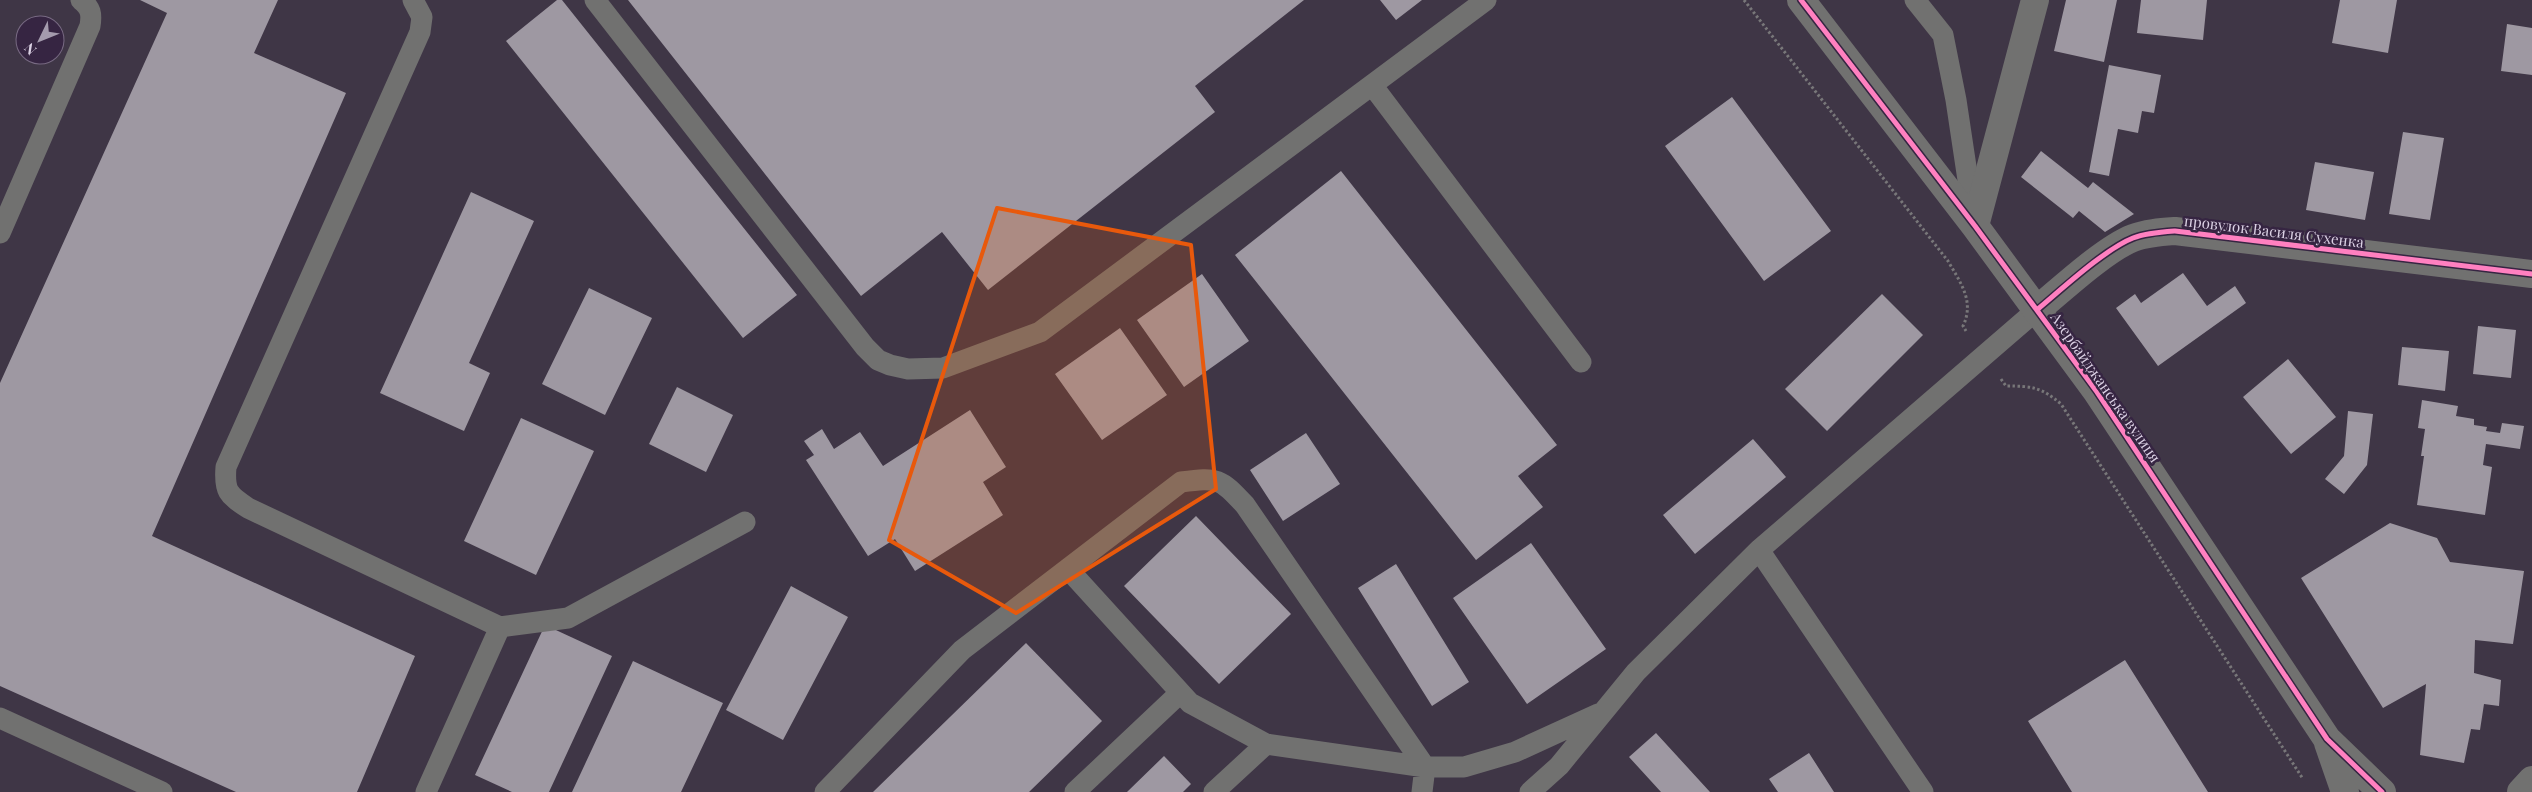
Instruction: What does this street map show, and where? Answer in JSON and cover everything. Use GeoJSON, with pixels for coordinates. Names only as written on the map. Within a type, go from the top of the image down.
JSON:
{"type":"FeatureCollection","features":[{"type":"Feature","properties":{"kind":"street","name":"Азербайджанська вулиця"},"geometry":{"type":"LineString","coordinates":[[1801,0],[2038,309],[2097,392],[2327,739],[2382,792]]}},
{"type":"Feature","properties":{"kind":"street"},"geometry":{"type":"LineString","coordinates":[[1975,226],[2035,0]]}},
{"type":"Feature","properties":{"kind":"street","name":"провулок Василя Сухенка"},"geometry":{"type":"LineString","coordinates":[[2038,309],[2114,248],[2133,238],[2175,231],[2532,274]]}},
{"type":"Feature","properties":{"kind":"street","name":"Азербайджанська вулиця"},"geometry":{"type":"LineString","coordinates":[[2327,739],[2346,792]]}},
{"type":"Feature","properties":{"kind":"street"},"geometry":{"type":"LineString","coordinates":[[2521,792],[2532,780]]}},
{"type":"Feature","properties":{"kind":"lane"},"geometry":{"type":"LineString","coordinates":[[0,233],[90,26],[92,14],[88,5],[81,0]]}},
{"type":"Feature","properties":{"kind":"lane"},"geometry":{"type":"LineString","coordinates":[[412,0],[422,17],[420,32],[226,467],[224,484],[232,498],[248,508],[500,627],[568,618],[745,522]]}},
{"type":"Feature","properties":{"kind":"lane"},"geometry":{"type":"LineString","coordinates":[[595,0],[866,347],[878,360],[908,369],[943,368],[1040,332],[1486,0]]}},
{"type":"Feature","properties":{"kind":"lane"},"geometry":{"type":"LineString","coordinates":[[1915,0],[1943,35],[1956,100],[1975,226]]}},
{"type":"Feature","properties":{"kind":"lane"},"geometry":{"type":"LineString","coordinates":[[1372,85],[1581,362]]}},
{"type":"Feature","properties":{"kind":"lane"},"geometry":{"type":"LineString","coordinates":[[1530,792],[1559,766],[1636,672],[1759,550],[2038,309]]}},
{"type":"Feature","properties":{"kind":"lane"},"geometry":{"type":"LineString","coordinates":[[825,792],[962,650],[1181,482],[1210,478],[1226,484],[1245,505],[1425,767],[1422,792]]}},
{"type":"Feature","properties":{"kind":"lane"},"geometry":{"type":"LineString","coordinates":[[1759,550],[1923,792]]}},
{"type":"Feature","properties":{"kind":"lane"},"geometry":{"type":"LineString","coordinates":[[1068,569],[1190,703],[1266,744],[1425,767],[1464,767],[1506,755],[1603,712]]}},
{"type":"Feature","properties":{"kind":"lane"},"geometry":{"type":"LineString","coordinates":[[426,792],[500,627]]}},
{"type":"Feature","properties":{"kind":"lane"},"geometry":{"type":"LineString","coordinates":[[1075,792],[1180,693]]}},
{"type":"Feature","properties":{"kind":"lane"},"geometry":{"type":"LineString","coordinates":[[0,718],[162,792]]}},
{"type":"Feature","properties":{"kind":"lane"},"geometry":{"type":"LineString","coordinates":[[1214,792],[1266,744]]}},
{"type":"Feature","properties":{"kind":"path"},"geometry":{"type":"LineString","coordinates":[[1744,0],[1948,261],[1963,287],[1968,304],[1968,315],[1963,326],[2006,386],[2032,386],[2046,391],[2061,404],[2307,784]]}},
{"type":"Feature","properties":{"kind":"highlighted area"},"geometry":{"type":"Polygon","coordinates":[[[997,208],[1191,245],[1216,489],[1016,613],[889,540],[997,208]]]}},
{"type":"Feature","properties":{"kind":"building"},"geometry":{"type":"Polygon","coordinates":[[[140,0],[278,0],[254,53],[346,93],[152,536],[415,656],[357,792],[236,792],[0,686],[0,383],[167,13],[140,0]]]}},
{"type":"Feature","properties":{"kind":"building"},"geometry":{"type":"Polygon","coordinates":[[[557,0],[562,0],[797,295],[743,338],[506,41],[557,0]]]}},
{"type":"Feature","properties":{"kind":"building"},"geometry":{"type":"Polygon","coordinates":[[[628,0],[1304,0],[1195,86],[1215,112],[988,290],[942,232],[861,296],[628,0]]]}},
{"type":"Feature","properties":{"kind":"building"},"geometry":{"type":"Polygon","coordinates":[[[1380,0],[1422,0],[1396,20],[1380,0]]]}},
{"type":"Feature","properties":{"kind":"building"},"geometry":{"type":"Polygon","coordinates":[[[2066,0],[2117,0],[2104,62],[2054,51],[2066,0]]]}},
{"type":"Feature","properties":{"kind":"building"},"geometry":{"type":"Polygon","coordinates":[[[2141,0],[2207,0],[2203,40],[2137,33],[2141,0]]]}},
{"type":"Feature","properties":{"kind":"building"},"geometry":{"type":"Polygon","coordinates":[[[2340,0],[2397,0],[2388,53],[2332,43],[2340,0]]]}},
{"type":"Feature","properties":{"kind":"building"},"geometry":{"type":"Polygon","coordinates":[[[2507,24],[2532,28],[2532,75],[2501,71],[2507,24]]]}},
{"type":"Feature","properties":{"kind":"building"},"geometry":{"type":"Polygon","coordinates":[[[2109,65],[2161,75],[2154,113],[2142,111],[2138,133],[2118,129],[2109,176],[2089,172],[2109,65]]]}},
{"type":"Feature","properties":{"kind":"building"},"geometry":{"type":"Polygon","coordinates":[[[1732,97],[1831,231],[1764,281],[1665,146],[1732,97]]]}},
{"type":"Feature","properties":{"kind":"building"},"geometry":{"type":"Polygon","coordinates":[[[2403,132],[2444,138],[2430,220],[2389,214],[2403,132]]]}},
{"type":"Feature","properties":{"kind":"building"},"geometry":{"type":"Polygon","coordinates":[[[2041,151],[2088,188],[2093,182],[2134,214],[2105,232],[2079,211],[2073,218],[2021,177],[2041,151]]]}},
{"type":"Feature","properties":{"kind":"building"},"geometry":{"type":"Polygon","coordinates":[[[2315,162],[2374,172],[2365,220],[2306,210],[2315,162]]]}},
{"type":"Feature","properties":{"kind":"building"},"geometry":{"type":"Polygon","coordinates":[[[1341,171],[1557,445],[1518,476],[1543,507],[1476,560],[1235,255],[1341,171]]]}},
{"type":"Feature","properties":{"kind":"building"},"geometry":{"type":"Polygon","coordinates":[[[471,192],[534,221],[469,363],[490,373],[464,431],[380,393],[471,192]]]}},
{"type":"Feature","properties":{"kind":"building"},"geometry":{"type":"Polygon","coordinates":[[[2183,273],[2207,306],[2235,286],[2246,303],[2158,366],[2116,308],[2135,294],[2141,303],[2183,273]]]}},
{"type":"Feature","properties":{"kind":"building"},"geometry":{"type":"Polygon","coordinates":[[[1202,274],[1249,341],[1184,387],[1137,320],[1202,274]]]}},
{"type":"Feature","properties":{"kind":"building"},"geometry":{"type":"Polygon","coordinates":[[[589,288],[652,318],[605,415],[542,384],[589,288]]]}},
{"type":"Feature","properties":{"kind":"building"},"geometry":{"type":"Polygon","coordinates":[[[1882,294],[1923,335],[1827,431],[1785,389],[1882,294]]]}},
{"type":"Feature","properties":{"kind":"building"},"geometry":{"type":"Polygon","coordinates":[[[2478,326],[2516,330],[2511,378],[2473,374],[2478,326]]]}},
{"type":"Feature","properties":{"kind":"building"},"geometry":{"type":"Polygon","coordinates":[[[1120,328],[1167,395],[1102,440],[1055,374],[1120,328]]]}},
{"type":"Feature","properties":{"kind":"building"},"geometry":{"type":"Polygon","coordinates":[[[2402,347],[2449,351],[2445,391],[2398,385],[2402,347]]]}},
{"type":"Feature","properties":{"kind":"building"},"geometry":{"type":"Polygon","coordinates":[[[2288,359],[2336,417],[2291,454],[2243,397],[2288,359]]]}},
{"type":"Feature","properties":{"kind":"building"},"geometry":{"type":"Polygon","coordinates":[[[677,387],[733,415],[706,472],[649,444],[677,387]]]}},
{"type":"Feature","properties":{"kind":"building"},"geometry":{"type":"Polygon","coordinates":[[[2422,400],[2458,406],[2456,416],[2474,419],[2474,425],[2487,427],[2486,431],[2500,433],[2502,423],[2524,426],[2520,449],[2486,444],[2483,465],[2492,467],[2485,515],[2417,505],[2424,456],[2421,456],[2425,429],[2418,428],[2422,400]]]}},
{"type":"Feature","properties":{"kind":"building"},"geometry":{"type":"Polygon","coordinates":[[[970,410],[1006,467],[983,482],[1003,515],[915,571],[895,539],[868,556],[806,460],[814,455],[804,441],[822,429],[834,449],[860,432],[883,466],[970,410]]]}},
{"type":"Feature","properties":{"kind":"building"},"geometry":{"type":"Polygon","coordinates":[[[2348,411],[2373,414],[2367,465],[2344,494],[2325,479],[2344,456],[2348,411]]]}},
{"type":"Feature","properties":{"kind":"building"},"geometry":{"type":"Polygon","coordinates":[[[521,418],[594,451],[536,575],[464,541],[521,418]]]}},
{"type":"Feature","properties":{"kind":"building"},"geometry":{"type":"Polygon","coordinates":[[[1306,433],[1340,484],[1283,521],[1250,470],[1306,433]]]}},
{"type":"Feature","properties":{"kind":"building"},"geometry":{"type":"Polygon","coordinates":[[[1753,439],[1786,477],[1695,554],[1663,515],[1753,439]]]}},
{"type":"Feature","properties":{"kind":"building"},"geometry":{"type":"Polygon","coordinates":[[[1196,516],[1291,614],[1219,684],[1124,586],[1196,516]]]}},
{"type":"Feature","properties":{"kind":"building"},"geometry":{"type":"Polygon","coordinates":[[[2390,523],[2437,538],[2450,562],[2524,571],[2513,644],[2475,640],[2474,673],[2501,680],[2499,706],[2484,704],[2480,730],[2471,729],[2464,763],[2420,755],[2426,684],[2383,708],[2301,578],[2390,523]]]}},
{"type":"Feature","properties":{"kind":"building"},"geometry":{"type":"Polygon","coordinates":[[[1531,543],[1606,649],[1527,704],[1453,598],[1531,543]]]}},
{"type":"Feature","properties":{"kind":"building"},"geometry":{"type":"Polygon","coordinates":[[[1396,564],[1469,682],[1432,706],[1358,588],[1396,564]]]}},
{"type":"Feature","properties":{"kind":"building"},"geometry":{"type":"Polygon","coordinates":[[[791,586],[848,617],[783,740],[726,710],[791,586]]]}},
{"type":"Feature","properties":{"kind":"building"},"geometry":{"type":"Polygon","coordinates":[[[545,625],[612,656],[549,792],[512,792],[475,775],[545,625]]]}},
{"type":"Feature","properties":{"kind":"building"},"geometry":{"type":"Polygon","coordinates":[[[1026,643],[1102,721],[1029,792],[873,792],[1026,643]]]}},
{"type":"Feature","properties":{"kind":"building"},"geometry":{"type":"Polygon","coordinates":[[[2125,660],[2208,792],[2072,792],[2028,721],[2125,660]]]}},
{"type":"Feature","properties":{"kind":"building"},"geometry":{"type":"Polygon","coordinates":[[[633,661],[723,703],[681,792],[572,792],[633,661]]]}},
{"type":"Feature","properties":{"kind":"building"},"geometry":{"type":"Polygon","coordinates":[[[1656,733],[1710,792],[1661,792],[1629,757],[1656,733]]]}},
{"type":"Feature","properties":{"kind":"building"},"geometry":{"type":"Polygon","coordinates":[[[1809,753],[1834,792],[1778,792],[1769,779],[1809,753]]]}},
{"type":"Feature","properties":{"kind":"building"},"geometry":{"type":"Polygon","coordinates":[[[1164,756],[1191,784],[1183,792],[1127,792],[1164,756]]]}},
{"type":"Feature","properties":{"kind":"cycle path"},"geometry":{"type":"LineString","coordinates":[[1801,0],[1975,226],[2097,392],[2327,739],[2382,792]]}},
{"type":"Feature","properties":{"kind":"cycle path"},"geometry":{"type":"LineString","coordinates":[[2038,309],[2084,270],[2122,243],[2143,235],[2159,232],[2175,231],[2532,274]]}}]}
